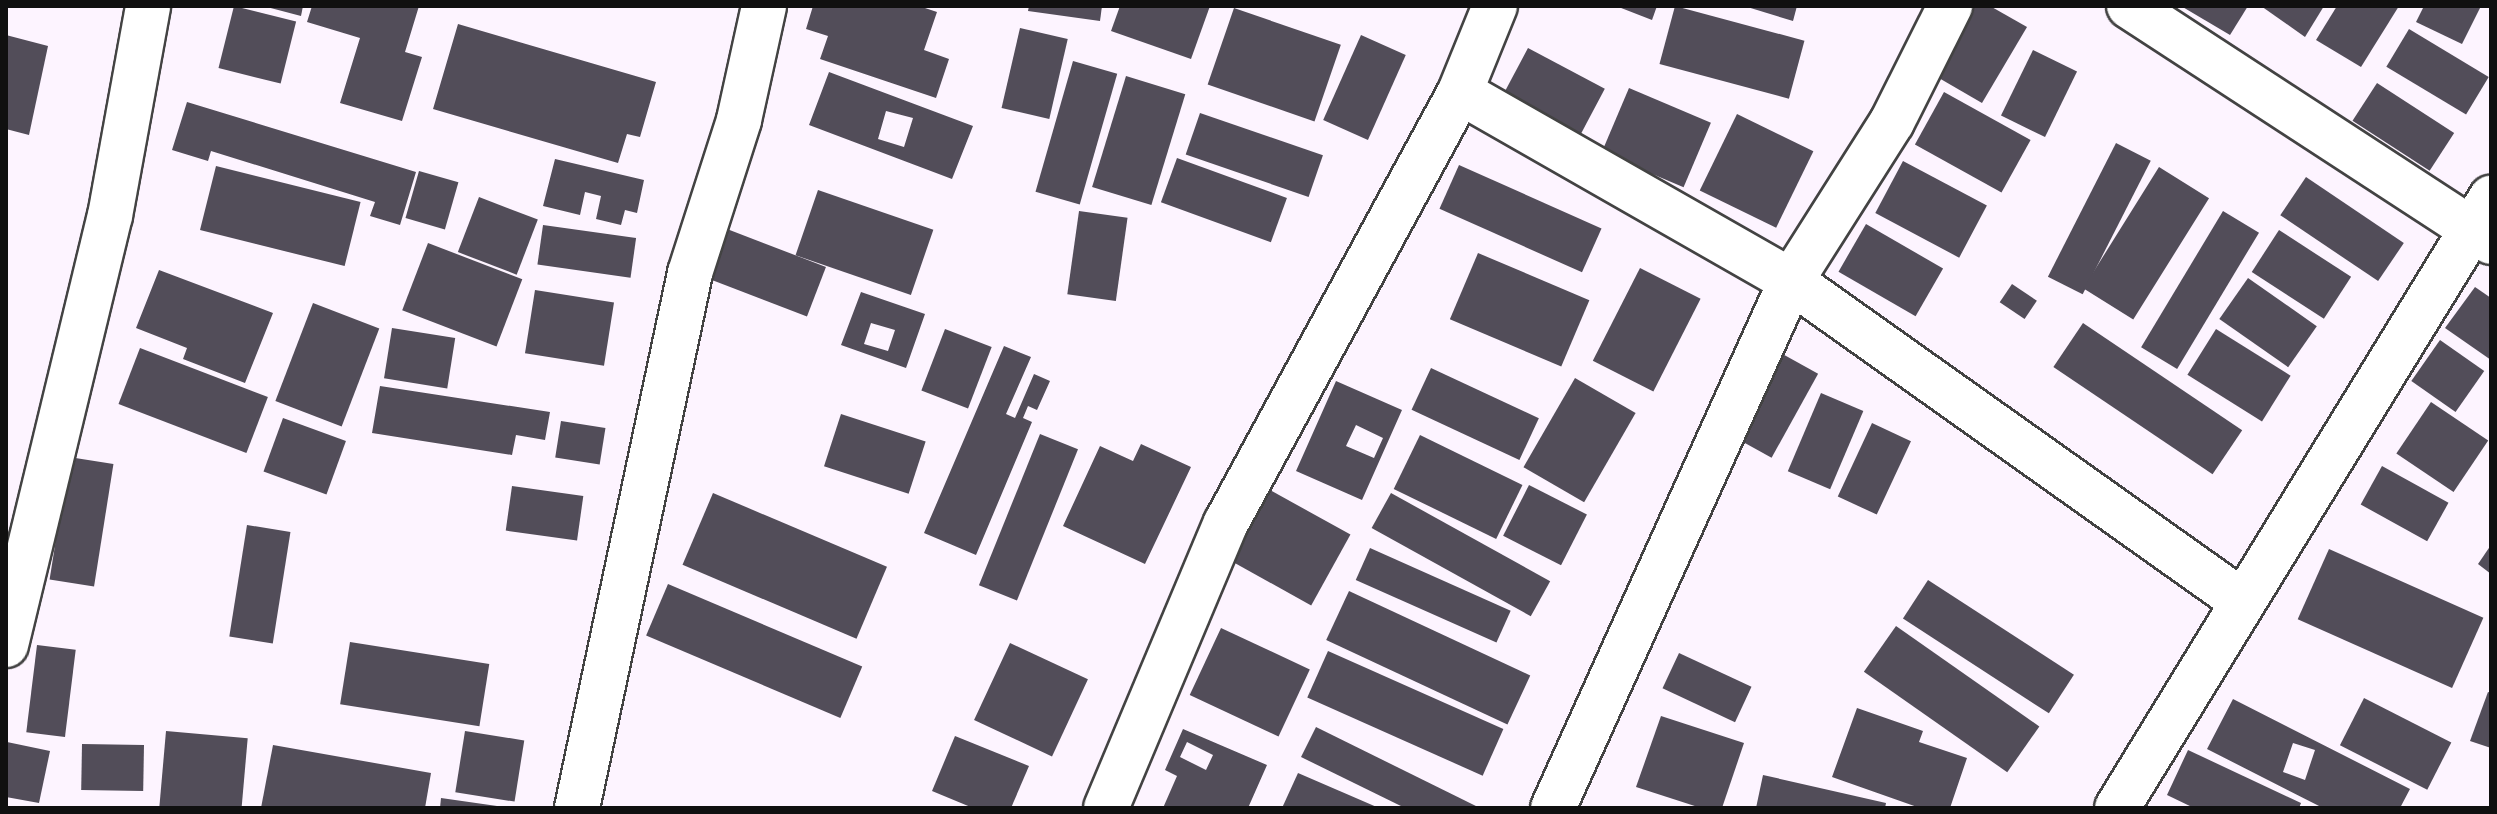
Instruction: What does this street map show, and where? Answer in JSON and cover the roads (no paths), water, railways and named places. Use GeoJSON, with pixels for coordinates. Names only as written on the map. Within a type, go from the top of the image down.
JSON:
{"type":"FeatureCollection","features":[{"type":"Feature","properties":{"kind":"street"},"geometry":{"type":"LineString","coordinates":[[6,645],[110,216],[148,6]]}},
{"type":"Feature","properties":{"kind":"street"},"geometry":{"type":"LineString","coordinates":[[577,808],[690,273],[739,120],[764,6]]}},
{"type":"Feature","properties":{"kind":"street"},"geometry":{"type":"LineString","coordinates":[[1106,808],[1226,523],[1460,92],[1495,6]]}},
{"type":"Feature","properties":{"kind":"street"},"geometry":{"type":"LineString","coordinates":[[1553,808],[1791,281],[1892,122],[1950,6]]}},
{"type":"Feature","properties":{"kind":"street"},"geometry":{"type":"LineString","coordinates":[[2117,808],[2243,602],[2485,224],[2129,6]]}},
{"type":"Feature","properties":{"kind":"street"},"geometry":{"type":"LineString","coordinates":[[1460,92],[1791,281],[2243,602]]}}]}
